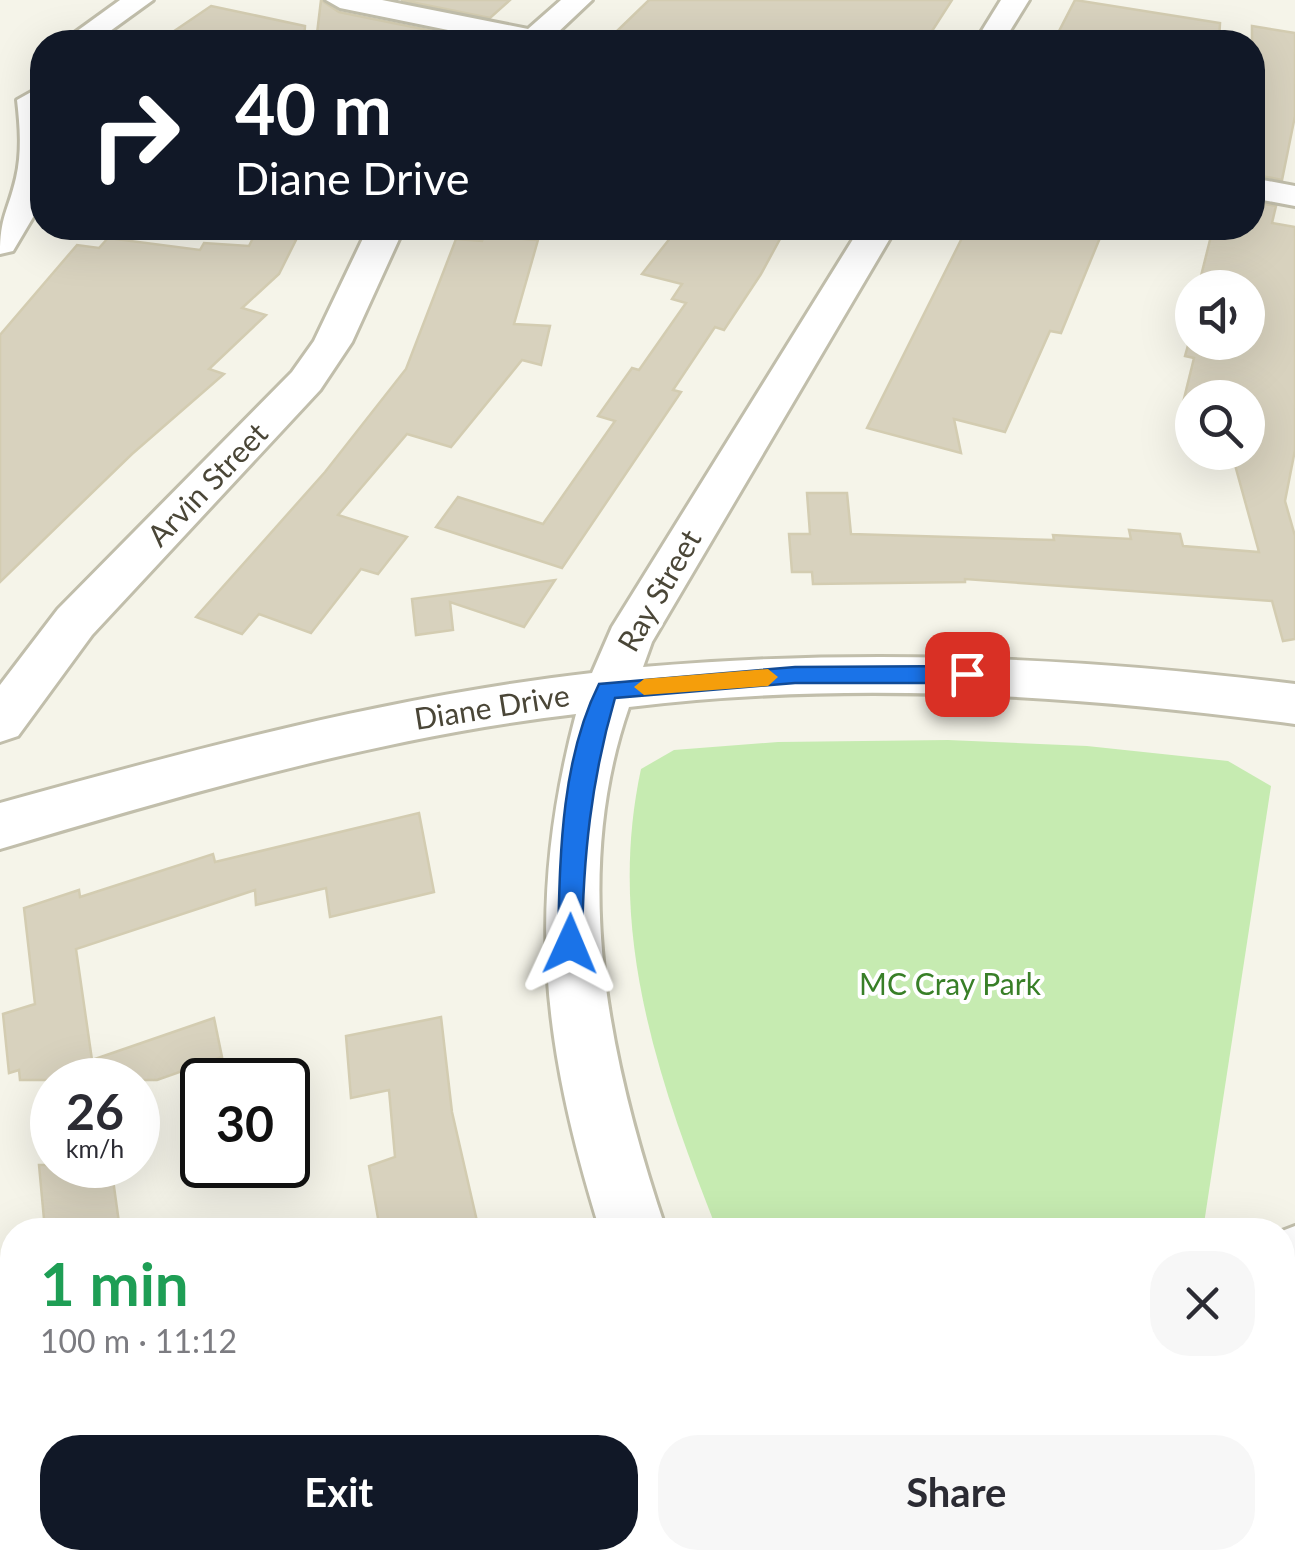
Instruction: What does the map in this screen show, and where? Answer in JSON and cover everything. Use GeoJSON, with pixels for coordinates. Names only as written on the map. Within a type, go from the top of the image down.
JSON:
{"type":"FeatureCollection","features":[{"type":"Feature","properties":{"kind":"street"},"geometry":{"type":"LineString","coordinates":[[340,0],[481,30]]}},
{"type":"Feature","properties":{"kind":"street"},"geometry":{"type":"LineString","coordinates":[[549,30],[578,0]]}},
{"type":"Feature","properties":{"kind":"street"},"geometry":{"type":"LineString","coordinates":[[997,30],[1015,0]]}},
{"type":"Feature","properties":{"kind":"street"},"geometry":{"type":"LineString","coordinates":[[86,30],[109,2]]}},
{"type":"Feature","properties":{"kind":"street"},"geometry":{"type":"LineString","coordinates":[[25,96],[30,122]]}},
{"type":"Feature","properties":{"kind":"street"},"geometry":{"type":"LineString","coordinates":[[1265,190],[1295,196]]}},
{"type":"Feature","properties":{"kind":"street"},"geometry":{"type":"LineString","coordinates":[[0,242],[30,196]]}},
{"type":"Feature","properties":{"kind":"street","name":"Arvin Street"},"geometry":{"type":"LineString","coordinates":[[0,722],[74,622],[306,381],[332,342],[380,240]]}},
{"type":"Feature","properties":{"kind":"street","name":"Ray Street"},"geometry":{"type":"LineString","coordinates":[[629,1218],[598,1118],[580,1035],[570,944],[572,847],[586,760],[606,690],[628,640],[871,240]]}},
{"type":"Feature","properties":{"kind":"street","name":"Diane Drive"},"geometry":{"type":"LineString","coordinates":[[0,826],[306,742],[432,716],[606,690],[795,675],[932,673],[1071,679],[1295,704]]}},
{"type":"Feature","properties":{"kind":"green space","name":"MC Cray Park"},"geometry":{"type":"Polygon","coordinates":[[[948,740],[1087,746],[1228,761],[1271,786],[1205,1218],[712,1218],[675,1117],[644,1004],[634,947],[632,829],[641,769],[674,750],[778,742],[948,740]]]}},
{"type":"Feature","properties":{"kind":"building"},"geometry":{"type":"Polygon","coordinates":[[[321,0],[339,12],[428,30],[317,30],[321,0]]]}},
{"type":"Feature","properties":{"kind":"building"},"geometry":{"type":"Polygon","coordinates":[[[401,0],[510,0],[490,18],[401,0]]]}},
{"type":"Feature","properties":{"kind":"building"},"geometry":{"type":"Polygon","coordinates":[[[649,0],[952,0],[933,30],[618,30],[649,0]]]}},
{"type":"Feature","properties":{"kind":"building"},"geometry":{"type":"Polygon","coordinates":[[[1075,0],[1220,23],[1220,30],[1060,30],[1075,0]]]}},
{"type":"Feature","properties":{"kind":"building"},"geometry":{"type":"Polygon","coordinates":[[[211,6],[305,26],[305,30],[176,30],[211,6]]]}},
{"type":"Feature","properties":{"kind":"building"},"geometry":{"type":"Polygon","coordinates":[[[1252,26],[1295,33],[1295,116],[1282,180],[1265,177],[1265,30],[1252,30],[1252,26]]]}},
{"type":"Feature","properties":{"kind":"building"},"geometry":{"type":"Polygon","coordinates":[[[1265,204],[1276,206],[1272,223],[1295,227],[1295,450],[1285,501],[1295,536],[1295,639],[1283,641],[1272,601],[965,579],[813,584],[812,572],[792,572],[789,534],[810,534],[807,493],[847,493],[851,534],[1131,539],[1129,530],[1180,534],[1183,546],[1259,552],[1236,470],[1265,470],[1265,380],[1189,380],[1194,360],[1265,360],[1265,270],[1202,270],[1210,240],[1265,240],[1265,204]]]}},
{"type":"Feature","properties":{"kind":"building"},"geometry":{"type":"Polygon","coordinates":[[[106,240],[123,240],[200,250],[204,243],[249,246],[252,240],[296,240],[279,274],[242,308],[266,315],[209,369],[224,374],[132,454],[0,582],[0,335],[77,245],[99,248],[106,240]]]}},
{"type":"Feature","properties":{"kind":"building"},"geometry":{"type":"Polygon","coordinates":[[[456,240],[538,240],[514,324],[550,326],[541,365],[522,360],[451,447],[407,434],[338,515],[407,537],[378,574],[361,569],[311,633],[259,614],[242,634],[196,617],[325,472],[406,369],[456,240]]]}},
{"type":"Feature","properties":{"kind":"building"},"geometry":{"type":"Polygon","coordinates":[[[669,240],[779,240],[724,330],[715,327],[673,390],[681,392],[562,568],[436,527],[458,497],[543,524],[615,421],[598,416],[632,368],[639,370],[686,303],[672,299],[682,284],[642,274],[669,240]]]}},
{"type":"Feature","properties":{"kind":"building"},"geometry":{"type":"Polygon","coordinates":[[[961,240],[1099,240],[1061,333],[1050,331],[1005,432],[954,419],[961,453],[867,428],[961,240]]]}},
{"type":"Feature","properties":{"kind":"building"},"geometry":{"type":"Polygon","coordinates":[[[555,580],[524,627],[450,602],[453,630],[416,635],[412,599],[555,580]]]}},
{"type":"Feature","properties":{"kind":"building"},"geometry":{"type":"Polygon","coordinates":[[[419,813],[434,892],[330,917],[326,888],[256,905],[255,890],[76,949],[92,1058],[30,1058],[30,1080],[20,1080],[19,1070],[9,1073],[3,1014],[35,1004],[24,908],[79,890],[80,897],[213,854],[215,862],[419,813]]]}},
{"type":"Feature","properties":{"kind":"building"},"geometry":{"type":"Polygon","coordinates":[[[441,1017],[452,1112],[476,1218],[378,1218],[369,1166],[395,1157],[389,1090],[351,1098],[346,1036],[441,1017]]]}},
{"type":"Feature","properties":{"kind":"building"},"geometry":{"type":"Polygon","coordinates":[[[214,1018],[222,1057],[180,1058],[180,1072],[160,1079],[160,1058],[98,1058],[214,1018]]]}},
{"type":"Feature","properties":{"kind":"building"},"geometry":{"type":"Polygon","coordinates":[[[41,1188],[114,1188],[118,1218],[44,1218],[41,1188]]]}},
{"type":"Feature","properties":{"kind":"slow traffic"},"geometry":{"type":"LineString","coordinates":[[644,687],[768,677]]}},
{"type":"Feature","properties":{"kind":"route"},"geometry":{"type":"LineString","coordinates":[[570,944],[572,847],[586,760],[606,690],[795,675],[967,674]]}}]}
